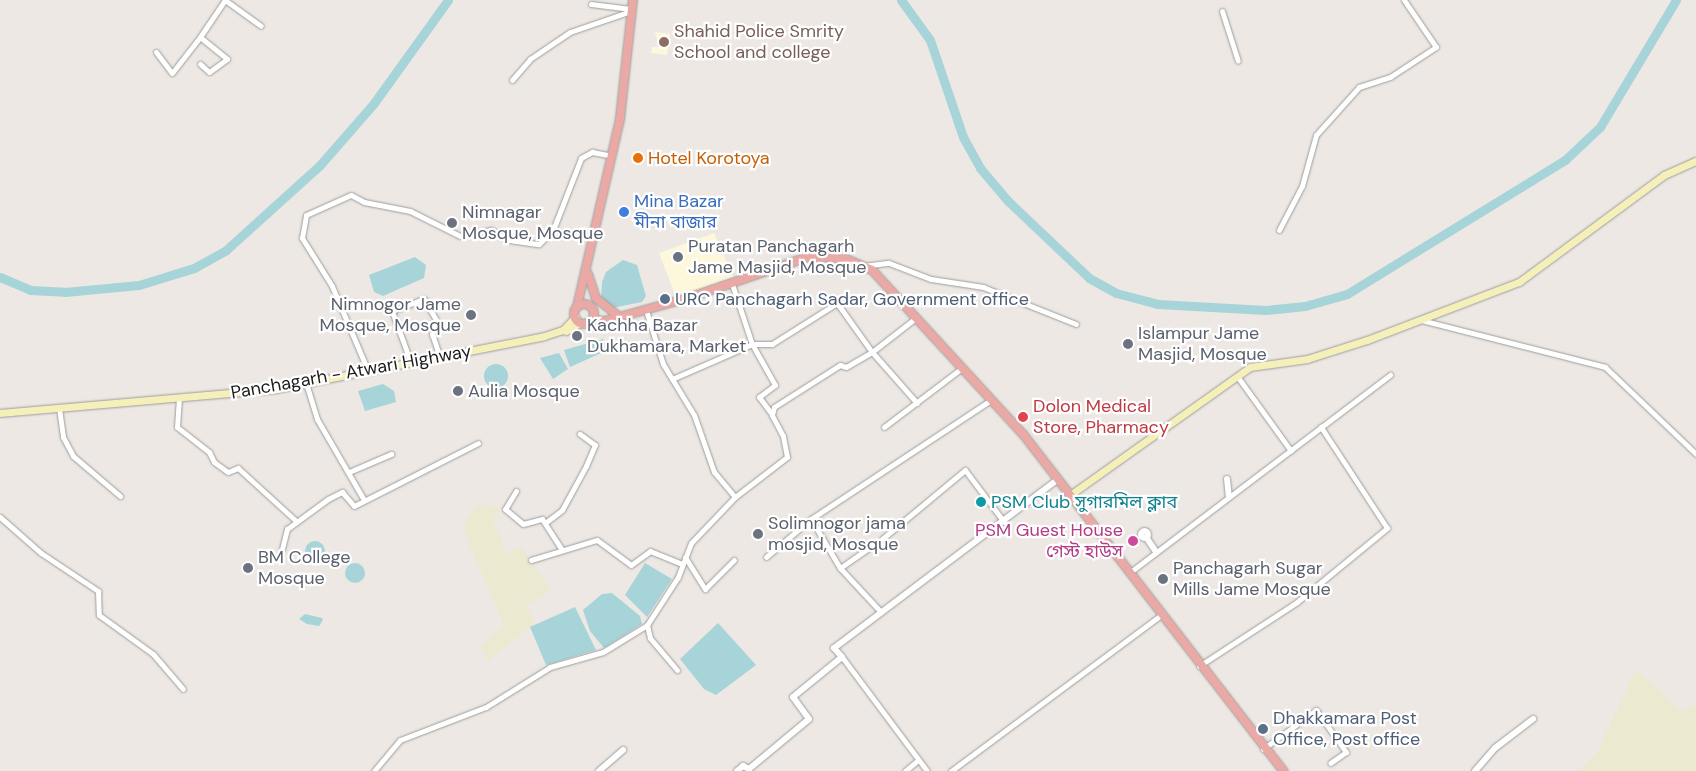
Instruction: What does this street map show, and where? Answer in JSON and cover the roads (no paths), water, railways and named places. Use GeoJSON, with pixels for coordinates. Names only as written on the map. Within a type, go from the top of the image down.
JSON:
{"type":"FeatureCollection","features":[{"type":"Feature","properties":{"kind":"highway"},"geometry":{"type":"LineString","coordinates":[[633,0],[612,156],[588,272],[576,307],[578,320],[595,321],[614,313],[646,310],[732,284],[811,256],[838,257],[864,266],[918,316],[992,398],[1058,479],[1263,749],[1283,771]]}},
{"type":"Feature","properties":{"kind":"highway"},"geometry":{"type":"LineString","coordinates":[[588,272],[596,298],[614,313]]}},
{"type":"Feature","properties":{"kind":"highway"},"geometry":{"type":"LineString","coordinates":[[582,294],[594,313],[595,321]]}},
{"type":"Feature","properties":{"kind":"highway"},"geometry":{"type":"LineString","coordinates":[[576,307],[588,304]]}},
{"type":"Feature","properties":{"kind":"main road"},"geometry":{"type":"LineString","coordinates":[[1070,495],[1237,376],[1258,364],[1307,359],[1367,340],[1416,318],[1519,282],[1664,175],[1696,161]]}},
{"type":"Feature","properties":{"kind":"main road","name":"Panchagarh - Atwari Highway"},"geometry":{"type":"LineString","coordinates":[[0,413],[178,398],[306,383],[556,334],[578,320]]}},
{"type":"Feature","properties":{"kind":"street"},"geometry":{"type":"LineString","coordinates":[[156,52],[175,73],[225,0],[261,26]]}},
{"type":"Feature","properties":{"kind":"street"},"geometry":{"type":"LineString","coordinates":[[1279,230],[1302,186],[1316,135],[1359,87],[1390,77],[1436,47],[1404,0]]}},
{"type":"Feature","properties":{"kind":"street"},"geometry":{"type":"LineString","coordinates":[[591,4],[631,10]]}},
{"type":"Feature","properties":{"kind":"street"},"geometry":{"type":"LineString","coordinates":[[512,80],[530,59],[570,32],[631,10]]}},
{"type":"Feature","properties":{"kind":"street"},"geometry":{"type":"LineString","coordinates":[[1222,11],[1238,61]]}},
{"type":"Feature","properties":{"kind":"street"},"geometry":{"type":"LineString","coordinates":[[200,38],[226,59],[209,72],[200,64]]}},
{"type":"Feature","properties":{"kind":"street"},"geometry":{"type":"LineString","coordinates":[[368,371],[332,286],[302,238],[306,215],[351,195],[364,202],[410,211],[460,236],[491,230],[509,240],[539,244],[553,230],[581,158],[592,152],[612,156]]}},
{"type":"Feature","properties":{"kind":"street"},"geometry":{"type":"LineString","coordinates":[[864,266],[889,263],[931,279],[983,287],[1076,324]]}},
{"type":"Feature","properties":{"kind":"street"},"geometry":{"type":"LineString","coordinates":[[374,771],[400,740],[486,707],[554,665],[603,652],[647,625],[667,597],[685,557],[704,524],[735,497],[787,457],[784,436],[759,397],[774,382],[752,344],[732,284]]}},
{"type":"Feature","properties":{"kind":"street"},"geometry":{"type":"LineString","coordinates":[[411,363],[392,311],[424,299],[436,320],[433,337],[440,357]]}},
{"type":"Feature","properties":{"kind":"street"},"geometry":{"type":"LineString","coordinates":[[672,379],[752,344],[772,344],[836,303],[872,352],[917,403]]}},
{"type":"Feature","properties":{"kind":"street"},"geometry":{"type":"LineString","coordinates":[[646,310],[660,358],[707,446],[714,472],[735,497]]}},
{"type":"Feature","properties":{"kind":"street"},"geometry":{"type":"LineString","coordinates":[[771,413],[782,401],[840,365],[846,367],[872,352],[918,316]]}},
{"type":"Feature","properties":{"kind":"street"},"geometry":{"type":"LineString","coordinates":[[1416,318],[1606,367],[1696,454]]}},
{"type":"Feature","properties":{"kind":"street"},"geometry":{"type":"LineString","coordinates":[[884,427],[963,367]]}},
{"type":"Feature","properties":{"kind":"street"},"geometry":{"type":"LineString","coordinates":[[1129,573],[1390,375]]}},
{"type":"Feature","properties":{"kind":"street"},"geometry":{"type":"LineString","coordinates":[[1237,376],[1291,451]]}},
{"type":"Feature","properties":{"kind":"street"},"geometry":{"type":"LineString","coordinates":[[306,383],[314,413],[364,500]]}},
{"type":"Feature","properties":{"kind":"street"},"geometry":{"type":"LineString","coordinates":[[178,398],[177,427],[221,467],[231,472],[238,468],[296,521]]}},
{"type":"Feature","properties":{"kind":"street"},"geometry":{"type":"LineString","coordinates":[[766,557],[810,519],[992,398]]}},
{"type":"Feature","properties":{"kind":"street"},"geometry":{"type":"LineString","coordinates":[[59,408],[64,437],[73,456],[120,496]]}},
{"type":"Feature","properties":{"kind":"street"},"geometry":{"type":"LineString","coordinates":[[1199,666],[1297,602],[1388,528],[1322,427]]}},
{"type":"Feature","properties":{"kind":"street"},"geometry":{"type":"LineString","coordinates":[[545,523],[562,510],[595,445],[580,434]]}},
{"type":"Feature","properties":{"kind":"street"},"geometry":{"type":"LineString","coordinates":[[282,549],[284,534],[296,521],[342,492],[352,506],[478,443]]}},
{"type":"Feature","properties":{"kind":"street"},"geometry":{"type":"LineString","coordinates":[[348,472],[391,454]]}},
{"type":"Feature","properties":{"kind":"street"},"geometry":{"type":"LineString","coordinates":[[882,539],[966,470],[1004,523]]}},
{"type":"Feature","properties":{"kind":"street"},"geometry":{"type":"LineString","coordinates":[[927,771],[834,648],[880,611],[1004,523],[1058,479]]}},
{"type":"Feature","properties":{"kind":"street"},"geometry":{"type":"LineString","coordinates":[[1227,479],[1229,497]]}},
{"type":"Feature","properties":{"kind":"street"},"geometry":{"type":"LineString","coordinates":[[516,491],[505,509],[523,524],[540,518],[562,550]]}},
{"type":"Feature","properties":{"kind":"street"},"geometry":{"type":"LineString","coordinates":[[0,517],[41,553],[98,591],[101,618],[148,649],[183,689]]}},
{"type":"Feature","properties":{"kind":"street"},"geometry":{"type":"LineString","coordinates":[[810,519],[840,568],[880,611]]}},
{"type":"Feature","properties":{"kind":"street"},"geometry":{"type":"LineString","coordinates":[[1146,537],[1156,552]]}},
{"type":"Feature","properties":{"kind":"street"},"geometry":{"type":"LineString","coordinates":[[531,560],[597,540],[631,565],[650,551],[682,564]]}},
{"type":"Feature","properties":{"kind":"street"},"geometry":{"type":"LineString","coordinates":[[840,568],[873,545]]}},
{"type":"Feature","properties":{"kind":"street"},"geometry":{"type":"LineString","coordinates":[[685,557],[705,589],[734,560]]}},
{"type":"Feature","properties":{"kind":"street"},"geometry":{"type":"LineString","coordinates":[[951,771],[1161,615]]}},
{"type":"Feature","properties":{"kind":"street"},"geometry":{"type":"LineString","coordinates":[[647,625],[650,638],[677,670]]}},
{"type":"Feature","properties":{"kind":"street"},"geometry":{"type":"LineString","coordinates":[[736,771],[743,766],[751,770],[809,720],[792,697],[842,657]]}},
{"type":"Feature","properties":{"kind":"street"},"geometry":{"type":"LineString","coordinates":[[1263,749],[1316,710],[1346,752],[1330,763]]}},
{"type":"Feature","properties":{"kind":"street"},"geometry":{"type":"LineString","coordinates":[[1475,771],[1495,748],[1533,719]]}},
{"type":"Feature","properties":{"kind":"street"},"geometry":{"type":"LineString","coordinates":[[599,771],[623,750]]}},
{"type":"Feature","properties":{"kind":"street"},"geometry":{"type":"LineString","coordinates":[[905,771],[918,760]]}},
{"type":"Feature","properties":{"kind":"water"},"geometry":{"type":"Polygon","coordinates":[[[415,257],[426,265],[424,278],[383,296],[374,292],[369,275],[415,257]]]}},
{"type":"Feature","properties":{"kind":"water"},"geometry":{"type":"Polygon","coordinates":[[[623,260],[637,265],[646,296],[642,302],[612,308],[601,301],[602,282],[606,272],[623,260]]]}},
{"type":"Feature","properties":{"kind":"water"},"geometry":{"type":"Polygon","coordinates":[[[603,339],[608,350],[570,367],[564,350],[603,339]]]}},
{"type":"Feature","properties":{"kind":"water"},"geometry":{"type":"Polygon","coordinates":[[[559,353],[568,369],[553,379],[540,358],[559,353]]]}},
{"type":"Feature","properties":{"kind":"water"},"geometry":{"type":"Polygon","coordinates":[[[496,364],[501,365],[507,371],[507,381],[501,387],[496,388],[491,387],[485,381],[484,376],[485,371],[491,365],[496,364]]]}},
{"type":"Feature","properties":{"kind":"water"},"geometry":{"type":"Polygon","coordinates":[[[383,384],[394,391],[396,402],[365,411],[358,391],[383,384]]]}},
{"type":"Feature","properties":{"kind":"water"},"geometry":{"type":"Polygon","coordinates":[[[311,541],[319,541],[325,547],[325,555],[319,561],[311,561],[305,555],[305,547],[311,541]]]}},
{"type":"Feature","properties":{"kind":"water"},"geometry":{"type":"Polygon","coordinates":[[[355,563],[362,566],[365,573],[362,580],[355,583],[348,580],[345,573],[348,566],[355,563]]]}},
{"type":"Feature","properties":{"kind":"water"},"geometry":{"type":"Polygon","coordinates":[[[645,563],[672,579],[647,617],[625,595],[645,563]]]}},
{"type":"Feature","properties":{"kind":"water"},"geometry":{"type":"Polygon","coordinates":[[[612,593],[640,616],[642,624],[604,648],[590,631],[583,610],[602,594],[612,593]]]}},
{"type":"Feature","properties":{"kind":"water"},"geometry":{"type":"Polygon","coordinates":[[[575,607],[596,650],[546,665],[530,627],[575,607]]]}},
{"type":"Feature","properties":{"kind":"water"},"geometry":{"type":"Polygon","coordinates":[[[305,614],[322,618],[323,620],[319,626],[307,624],[299,619],[305,614]]]}},
{"type":"Feature","properties":{"kind":"water"},"geometry":{"type":"Polygon","coordinates":[[[718,623],[756,665],[716,695],[704,689],[680,659],[718,623]]]}},
{"type":"Feature","properties":{"kind":"waterway"},"geometry":{"type":"LineString","coordinates":[[0,277],[30,290],[65,292],[139,285],[194,268],[226,250],[320,165],[374,103],[448,0]]}},
{"type":"Feature","properties":{"kind":"waterway"},"geometry":{"type":"LineString","coordinates":[[901,0],[930,40],[963,137],[980,168],[1008,201],[1089,278],[1116,293],[1158,304],[1266,310],[1305,306],[1347,294],[1565,160],[1600,127],[1676,0]]}},
{"type":"Feature","properties":{"kind":"place","name":"Shahid Police Smrity School and college"},"geometry":{"type":"Point","coordinates":[664,42]}},
{"type":"Feature","properties":{"kind":"place","name":"Hotel Korotoya"},"geometry":{"type":"Point","coordinates":[638,158]}},
{"type":"Feature","properties":{"kind":"place","name":"Mina Bazar মীনা বাজার"},"geometry":{"type":"Point","coordinates":[624,212]}},
{"type":"Feature","properties":{"kind":"place","name":"Nimnagar Mosque, Mosque"},"geometry":{"type":"Point","coordinates":[452,223]}},
{"type":"Feature","properties":{"kind":"place","name":"Puratan Panchagarh Jame Masjid, Mosque"},"geometry":{"type":"Point","coordinates":[678,257]}},
{"type":"Feature","properties":{"kind":"place","name":"URC Panchagarh Sadar, Government office"},"geometry":{"type":"Point","coordinates":[665,299]}},
{"type":"Feature","properties":{"kind":"place","name":"Nimnogor Jame Mosque, Mosque"},"geometry":{"type":"Point","coordinates":[471,315]}},
{"type":"Feature","properties":{"kind":"place","name":"Kachha Bazar Dukhamara, Market"},"geometry":{"type":"Point","coordinates":[577,336]}},
{"type":"Feature","properties":{"kind":"place","name":"Islampur Jame Masjid, Mosque"},"geometry":{"type":"Point","coordinates":[1128,344]}},
{"type":"Feature","properties":{"kind":"place","name":"Aulia Mosque"},"geometry":{"type":"Point","coordinates":[458,391]}},
{"type":"Feature","properties":{"kind":"place","name":"Dolon Medical Store, Pharmacy"},"geometry":{"type":"Point","coordinates":[1023,417]}},
{"type":"Feature","properties":{"kind":"place","name":"PSM Club সুগারমিল ক্লাব"},"geometry":{"type":"Point","coordinates":[981,502]}},
{"type":"Feature","properties":{"kind":"place","name":"Solimnogor jama mosjid, Mosque"},"geometry":{"type":"Point","coordinates":[758,534]}},
{"type":"Feature","properties":{"kind":"place","name":"PSM Guest House গেস্ট হাউস"},"geometry":{"type":"Point","coordinates":[1133,541]}},
{"type":"Feature","properties":{"kind":"place","name":"BM College Mosque"},"geometry":{"type":"Point","coordinates":[248,568]}},
{"type":"Feature","properties":{"kind":"place","name":"Panchagarh Sugar Mills Jame Mosque"},"geometry":{"type":"Point","coordinates":[1163,579]}},
{"type":"Feature","properties":{"kind":"place","name":"Dhakkamara Post Office, Post office"},"geometry":{"type":"Point","coordinates":[1263,729]}}]}
